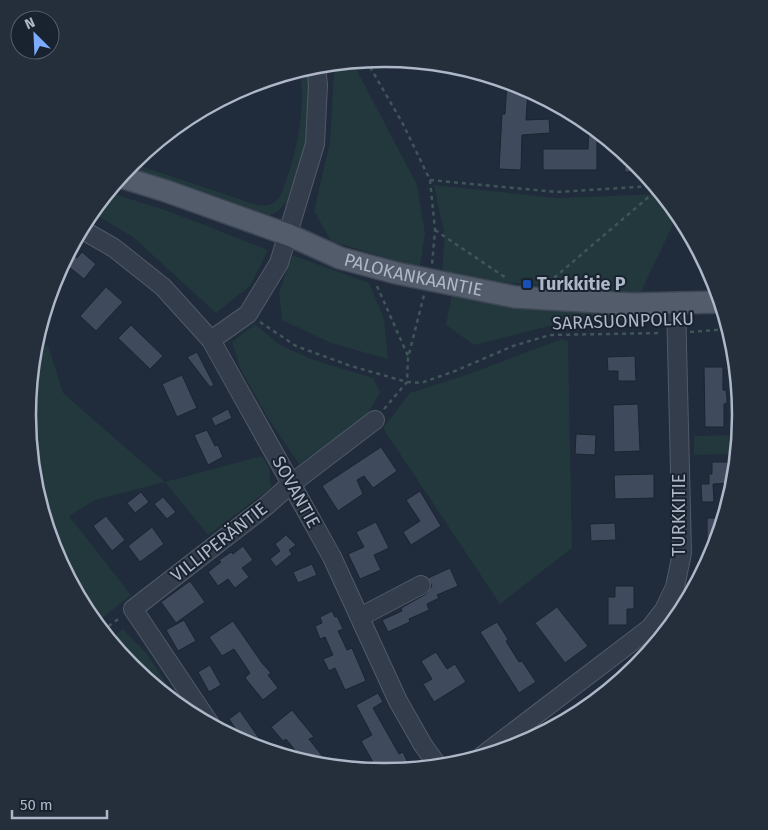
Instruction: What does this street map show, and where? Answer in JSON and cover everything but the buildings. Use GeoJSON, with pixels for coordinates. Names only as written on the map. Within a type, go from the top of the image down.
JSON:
{"type":"FeatureCollection","features":[{"type":"Feature","properties":{"kind":"main road","name":"PALOKANKAANTIE"},"geometry":{"type":"LineString","coordinates":[[129,179],[288,234],[340,258],[396,274],[515,297],[632,304],[713,302]]}},
{"type":"Feature","properties":{"kind":"street"},"geometry":{"type":"LineString","coordinates":[[211,340],[248,314],[279,263],[315,144],[317,74]]}},
{"type":"Feature","properties":{"kind":"street","name":"SOVANTIE"},"geometry":{"type":"LineString","coordinates":[[88,232],[114,248],[163,287],[211,340],[332,556],[398,702],[433,759]]}},
{"type":"Feature","properties":{"kind":"street","name":"TURKKITIE"},"geometry":{"type":"LineString","coordinates":[[500,743],[650,628],[664,610],[675,587],[682,553],[676,303]]}},
{"type":"Feature","properties":{"kind":"street","name":"VILLIPERÄNTIE"},"geometry":{"type":"LineString","coordinates":[[133,609],[375,420]]}},
{"type":"Feature","properties":{"kind":"street"},"geometry":{"type":"LineString","coordinates":[[360,616],[421,585]]}},
{"type":"Feature","properties":{"kind":"street"},"geometry":{"type":"LineString","coordinates":[[133,609],[201,710]]}},
{"type":"Feature","properties":{"kind":"path"},"geometry":{"type":"LineString","coordinates":[[371,68],[404,124],[430,180],[435,230],[432,266]]}},
{"type":"Feature","properties":{"kind":"path"},"geometry":{"type":"LineString","coordinates":[[430,180],[557,192],[646,187]]}},
{"type":"Feature","properties":{"kind":"path"},"geometry":{"type":"LineString","coordinates":[[540,284],[547,283],[652,194]]}},
{"type":"Feature","properties":{"kind":"path"},"geometry":{"type":"LineString","coordinates":[[435,230],[509,279]]}},
{"type":"Feature","properties":{"kind":"path"},"geometry":{"type":"LineString","coordinates":[[375,282],[408,358]]}},
{"type":"Feature","properties":{"kind":"path"},"geometry":{"type":"LineString","coordinates":[[375,420],[407,382],[408,358],[426,289]]}},
{"type":"Feature","properties":{"kind":"path"},"geometry":{"type":"LineString","coordinates":[[248,314],[296,346],[351,366],[407,382]]}},
{"type":"Feature","properties":{"kind":"path","name":"SARASUONPOLKU"},"geometry":{"type":"LineString","coordinates":[[407,382],[421,383],[455,371],[513,346],[550,335],[721,330]]}},
{"type":"Feature","properties":{"kind":"path"},"geometry":{"type":"LineString","coordinates":[[108,627],[133,609]]}},
{"type":"Feature","properties":{"kind":"green space"},"geometry":{"type":"Polygon","coordinates":[[[356,68],[417,185],[425,233],[420,266],[396,261],[331,241],[314,211],[330,142],[334,72],[356,68]]]}},
{"type":"Feature","properties":{"kind":"green space"},"geometry":{"type":"Polygon","coordinates":[[[309,76],[307,141],[292,196],[278,211],[262,216],[134,174],[141,166],[257,205],[273,203],[282,191],[295,151],[300,124],[301,78],[309,76]]]}},
{"type":"Feature","properties":{"kind":"green space"},"geometry":{"type":"Polygon","coordinates":[[[434,185],[556,198],[652,194],[674,223],[640,294],[487,281],[442,270],[445,237],[434,185]]]}},
{"type":"Feature","properties":{"kind":"green space"},"geometry":{"type":"Polygon","coordinates":[[[116,194],[168,211],[268,250],[250,286],[216,313],[133,237],[99,217],[116,194]]]}},
{"type":"Feature","properties":{"kind":"green space"},"geometry":{"type":"Polygon","coordinates":[[[292,255],[369,283],[384,319],[388,359],[331,343],[282,320],[279,293],[292,255]]]}},
{"type":"Feature","properties":{"kind":"green space"},"geometry":{"type":"Polygon","coordinates":[[[453,289],[660,310],[665,317],[549,326],[474,345],[446,325],[453,289]]]}},
{"type":"Feature","properties":{"kind":"green space"},"geometry":{"type":"Polygon","coordinates":[[[255,324],[280,345],[314,360],[373,378],[380,392],[366,417],[299,464],[266,415],[240,368],[232,342],[255,324]]]}},
{"type":"Feature","properties":{"kind":"green space"},"geometry":{"type":"Polygon","coordinates":[[[562,339],[568,342],[572,548],[500,604],[383,428],[410,393],[469,374],[562,339]]]}},
{"type":"Feature","properties":{"kind":"green space"},"geometry":{"type":"Polygon","coordinates":[[[48,345],[63,393],[165,482],[95,500],[69,516],[131,595],[102,618],[72,569],[55,527],[43,483],[39,460],[36,415],[39,370],[43,347],[48,345]]]}},
{"type":"Feature","properties":{"kind":"green space"},"geometry":{"type":"Polygon","coordinates":[[[731,435],[730,454],[694,455],[694,436],[731,435]]]}},
{"type":"Feature","properties":{"kind":"green space"},"geometry":{"type":"Polygon","coordinates":[[[262,456],[269,468],[271,488],[208,535],[165,482],[262,456]]]}},
{"type":"Feature","properties":{"kind":"green space"},"geometry":{"type":"Polygon","coordinates":[[[123,629],[147,654],[170,689],[138,661],[115,635],[123,629]]]}},
{"type":"Feature","properties":{"kind":"place","name":"Turkkitie P"},"geometry":{"type":"Point","coordinates":[527,284]}}]}
